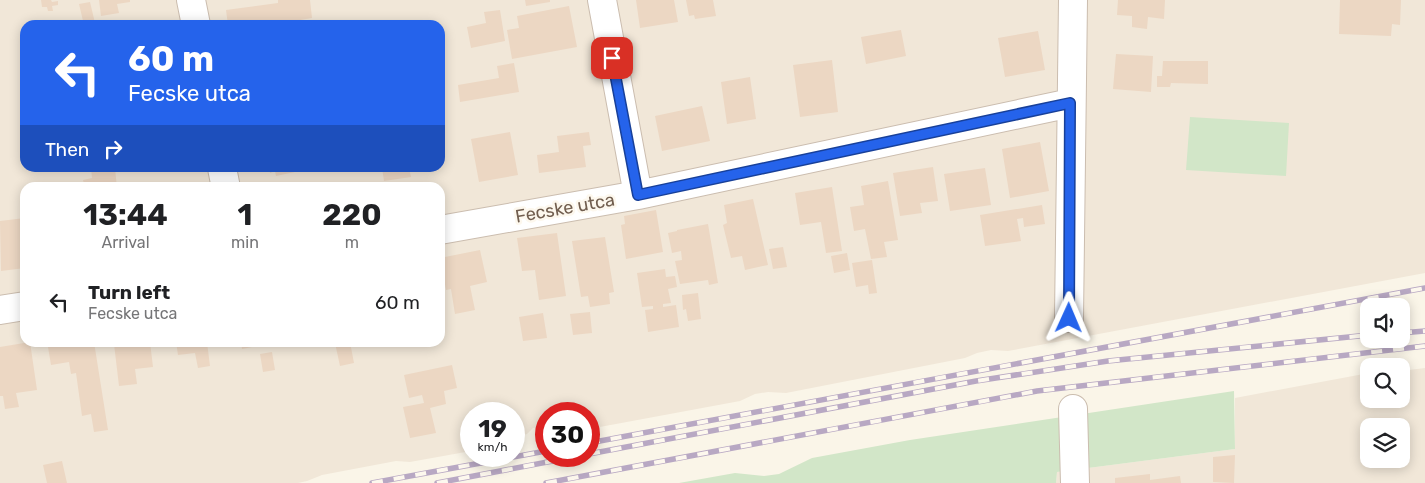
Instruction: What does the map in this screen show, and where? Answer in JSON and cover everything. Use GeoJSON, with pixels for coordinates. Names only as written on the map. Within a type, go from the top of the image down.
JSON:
{"type":"FeatureCollection","features":[{"type":"Feature","properties":{"kind":"street"},"geometry":{"type":"LineString","coordinates":[[191,0],[195,20]]}},
{"type":"Feature","properties":{"kind":"street"},"geometry":{"type":"LineString","coordinates":[[602,0],[638,195]]}},
{"type":"Feature","properties":{"kind":"street"},"geometry":{"type":"LineString","coordinates":[[1069,318],[1070,103],[1073,0]]}},
{"type":"Feature","properties":{"kind":"street","name":"Fecske utca"},"geometry":{"type":"LineString","coordinates":[[445,229],[638,195],[1070,103]]}},
{"type":"Feature","properties":{"kind":"street"},"geometry":{"type":"LineString","coordinates":[[0,310],[20,307]]}},
{"type":"Feature","properties":{"kind":"street"},"geometry":{"type":"LineString","coordinates":[[1072,409],[1075,483]]}},
{"type":"Feature","properties":{"kind":"shaded area"},"geometry":{"type":"Polygon","coordinates":[[[0,0],[1425,0],[1425,273],[1008,351],[991,350],[965,358],[786,393],[768,392],[755,394],[740,401],[600,427],[600,402],[535,402],[535,428],[525,435],[525,402],[460,402],[460,453],[410,462],[396,461],[322,475],[298,483],[0,483],[0,0]]]}},
{"type":"Feature","properties":{"kind":"shaded area"},"geometry":{"type":"Polygon","coordinates":[[[1425,368],[1425,483],[1056,483],[1057,472],[1235,449],[1235,398],[1360,375],[1360,408],[1410,408],[1410,370],[1425,368]]]}},
{"type":"Feature","properties":{"kind":"green space"},"geometry":{"type":"Polygon","coordinates":[[[1190,117],[1289,123],[1286,176],[1186,170],[1190,117]]]}},
{"type":"Feature","properties":{"kind":"green space"},"geometry":{"type":"Polygon","coordinates":[[[1234,391],[1235,449],[1057,472],[1056,483],[679,483],[735,473],[764,476],[779,474],[812,458],[910,440],[1234,391]]]}},
{"type":"Feature","properties":{"kind":"building"},"geometry":{"type":"Polygon","coordinates":[[[41,0],[58,1],[58,5],[52,6],[53,11],[48,11],[47,7],[42,7],[41,0]]]}},
{"type":"Feature","properties":{"kind":"building"},"geometry":{"type":"Polygon","coordinates":[[[99,0],[130,0],[130,2],[117,4],[119,13],[101,16],[99,0]]]}},
{"type":"Feature","properties":{"kind":"building"},"geometry":{"type":"Polygon","coordinates":[[[278,0],[310,0],[312,18],[300,20],[227,20],[226,10],[278,3],[278,0]]]}},
{"type":"Feature","properties":{"kind":"building"},"geometry":{"type":"Polygon","coordinates":[[[525,0],[550,0],[550,2],[526,6],[525,0]]]}},
{"type":"Feature","properties":{"kind":"building"},"geometry":{"type":"Polygon","coordinates":[[[636,0],[674,0],[678,22],[640,28],[636,0]]]}},
{"type":"Feature","properties":{"kind":"building"},"geometry":{"type":"Polygon","coordinates":[[[686,0],[713,0],[716,16],[695,19],[694,15],[689,16],[686,0]]]}},
{"type":"Feature","properties":{"kind":"building"},"geometry":{"type":"Polygon","coordinates":[[[1118,0],[1165,0],[1164,19],[1148,17],[1147,29],[1132,27],[1132,16],[1117,15],[1118,0]]]}},
{"type":"Feature","properties":{"kind":"building"},"geometry":{"type":"Polygon","coordinates":[[[1340,0],[1401,0],[1400,25],[1392,24],[1391,36],[1339,34],[1340,0]]]}},
{"type":"Feature","properties":{"kind":"building"},"geometry":{"type":"Polygon","coordinates":[[[90,2],[94,20],[83,20],[79,4],[90,2]]]}},
{"type":"Feature","properties":{"kind":"building"},"geometry":{"type":"Polygon","coordinates":[[[569,6],[577,47],[512,59],[507,30],[519,28],[517,16],[569,6]]]}},
{"type":"Feature","properties":{"kind":"building"},"geometry":{"type":"Polygon","coordinates":[[[500,10],[505,41],[471,48],[467,27],[486,23],[484,12],[500,10]]]}},
{"type":"Feature","properties":{"kind":"building"},"geometry":{"type":"Polygon","coordinates":[[[901,30],[906,56],[866,64],[861,37],[901,30]]]}},
{"type":"Feature","properties":{"kind":"building"},"geometry":{"type":"Polygon","coordinates":[[[1038,31],[1045,70],[1005,77],[998,38],[1038,31]]]}},
{"type":"Feature","properties":{"kind":"building"},"geometry":{"type":"Polygon","coordinates":[[[1116,54],[1153,56],[1151,92],[1113,89],[1116,54]]]}},
{"type":"Feature","properties":{"kind":"building"},"geometry":{"type":"Polygon","coordinates":[[[832,60],[838,112],[800,117],[793,65],[832,60]]]}},
{"type":"Feature","properties":{"kind":"building"},"geometry":{"type":"Polygon","coordinates":[[[1163,61],[1208,61],[1208,84],[1171,83],[1170,87],[1157,87],[1157,76],[1162,76],[1163,61]]]}},
{"type":"Feature","properties":{"kind":"building"},"geometry":{"type":"Polygon","coordinates":[[[514,63],[519,92],[460,102],[458,85],[499,78],[497,66],[514,63]]]}},
{"type":"Feature","properties":{"kind":"building"},"geometry":{"type":"Polygon","coordinates":[[[750,77],[756,119],[727,124],[721,82],[750,77]]]}},
{"type":"Feature","properties":{"kind":"building"},"geometry":{"type":"Polygon","coordinates":[[[702,106],[710,141],[662,151],[655,116],[702,106]]]}},
{"type":"Feature","properties":{"kind":"building"},"geometry":{"type":"Polygon","coordinates":[[[510,132],[518,175],[479,182],[471,139],[510,132]]]}},
{"type":"Feature","properties":{"kind":"building"},"geometry":{"type":"Polygon","coordinates":[[[589,132],[591,145],[583,146],[586,167],[539,173],[537,155],[559,152],[557,136],[589,132]]]}},
{"type":"Feature","properties":{"kind":"building"},"geometry":{"type":"Polygon","coordinates":[[[1040,142],[1049,191],[1010,198],[1002,149],[1040,142]]]}},
{"type":"Feature","properties":{"kind":"building"},"geometry":{"type":"Polygon","coordinates":[[[933,167],[938,201],[920,203],[922,213],[900,216],[893,173],[933,167]]]}},
{"type":"Feature","properties":{"kind":"building"},"geometry":{"type":"Polygon","coordinates":[[[985,168],[991,205],[950,211],[944,174],[985,168]]]}},
{"type":"Feature","properties":{"kind":"building"},"geometry":{"type":"Polygon","coordinates":[[[91,172],[115,172],[116,182],[84,182],[83,180],[92,178],[91,172]]]}},
{"type":"Feature","properties":{"kind":"building"},"geometry":{"type":"Polygon","coordinates":[[[275,172],[295,172],[276,176],[275,172]]]}},
{"type":"Feature","properties":{"kind":"building"},"geometry":{"type":"Polygon","coordinates":[[[383,172],[410,172],[411,177],[384,181],[383,172]]]}},
{"type":"Feature","properties":{"kind":"building"},"geometry":{"type":"Polygon","coordinates":[[[888,181],[898,240],[884,242],[887,257],[871,259],[865,229],[854,231],[850,207],[864,205],[861,186],[888,181]]]}},
{"type":"Feature","properties":{"kind":"building"},"geometry":{"type":"Polygon","coordinates":[[[832,187],[842,251],[826,253],[821,222],[800,225],[795,193],[832,187]]]}},
{"type":"Feature","properties":{"kind":"building"},"geometry":{"type":"Polygon","coordinates":[[[753,199],[768,265],[745,270],[742,256],[731,258],[723,225],[727,223],[724,205],[753,199]]]}},
{"type":"Feature","properties":{"kind":"building"},"geometry":{"type":"Polygon","coordinates":[[[1042,205],[1045,224],[1024,227],[1023,218],[1017,219],[1021,241],[985,246],[980,215],[1042,205]]]}},
{"type":"Feature","properties":{"kind":"building"},"geometry":{"type":"Polygon","coordinates":[[[656,210],[663,252],[626,259],[621,225],[625,224],[624,216],[656,210]]]}},
{"type":"Feature","properties":{"kind":"building"},"geometry":{"type":"Polygon","coordinates":[[[20,219],[20,269],[1,271],[0,221],[20,219]]]}},
{"type":"Feature","properties":{"kind":"building"},"geometry":{"type":"Polygon","coordinates":[[[708,224],[718,283],[709,285],[708,280],[680,284],[675,261],[682,260],[681,251],[672,253],[668,233],[708,224]]]}},
{"type":"Feature","properties":{"kind":"building"},"geometry":{"type":"Polygon","coordinates":[[[557,233],[566,296],[539,300],[535,270],[522,271],[517,238],[557,233]]]}},
{"type":"Feature","properties":{"kind":"building"},"geometry":{"type":"Polygon","coordinates":[[[605,237],[614,292],[609,293],[610,304],[590,307],[588,296],[581,297],[572,241],[605,237]]]}},
{"type":"Feature","properties":{"kind":"building"},"geometry":{"type":"Polygon","coordinates":[[[783,247],[787,267],[773,269],[769,249],[783,247]]]}},
{"type":"Feature","properties":{"kind":"building"},"geometry":{"type":"Polygon","coordinates":[[[480,250],[487,282],[470,286],[475,310],[455,314],[451,289],[446,290],[445,285],[445,257],[480,250]]]}},
{"type":"Feature","properties":{"kind":"building"},"geometry":{"type":"Polygon","coordinates":[[[847,253],[850,270],[834,273],[831,256],[847,253]]]}},
{"type":"Feature","properties":{"kind":"building"},"geometry":{"type":"Polygon","coordinates":[[[872,260],[877,293],[869,294],[868,285],[856,287],[852,263],[872,260]]]}},
{"type":"Feature","properties":{"kind":"building"},"geometry":{"type":"Polygon","coordinates":[[[665,269],[666,277],[675,276],[677,287],[668,289],[671,303],[663,304],[663,307],[676,305],[679,327],[648,332],[645,310],[653,309],[653,306],[642,307],[637,273],[665,269]]]}},
{"type":"Feature","properties":{"kind":"building"},"geometry":{"type":"Polygon","coordinates":[[[698,293],[701,319],[688,321],[686,309],[683,310],[682,295],[698,293]]]}},
{"type":"Feature","properties":{"kind":"building"},"geometry":{"type":"Polygon","coordinates":[[[590,312],[592,333],[573,335],[570,314],[590,312]]]}},
{"type":"Feature","properties":{"kind":"building"},"geometry":{"type":"Polygon","coordinates":[[[543,313],[547,338],[523,341],[519,317],[543,313]]]}},
{"type":"Feature","properties":{"kind":"building"},"geometry":{"type":"Polygon","coordinates":[[[20,344],[20,347],[31,347],[37,390],[16,393],[19,407],[5,409],[3,396],[0,396],[0,347],[20,344]]]}},
{"type":"Feature","properties":{"kind":"building"},"geometry":{"type":"Polygon","coordinates":[[[48,347],[95,347],[108,430],[94,432],[91,414],[82,416],[76,373],[71,374],[69,362],[51,365],[48,347]]]}},
{"type":"Feature","properties":{"kind":"building"},"geometry":{"type":"Polygon","coordinates":[[[114,347],[151,347],[153,367],[135,369],[137,384],[119,386],[114,347]]]}},
{"type":"Feature","properties":{"kind":"building"},"geometry":{"type":"Polygon","coordinates":[[[177,347],[208,347],[210,366],[198,368],[195,353],[178,355],[177,347]]]}},
{"type":"Feature","properties":{"kind":"building"},"geometry":{"type":"Polygon","coordinates":[[[336,347],[351,347],[354,363],[340,366],[336,347]]]}},
{"type":"Feature","properties":{"kind":"building"},"geometry":{"type":"Polygon","coordinates":[[[272,352],[275,370],[263,372],[260,354],[272,352]]]}},
{"type":"Feature","properties":{"kind":"building"},"geometry":{"type":"Polygon","coordinates":[[[452,365],[457,388],[444,391],[446,404],[430,408],[436,433],[410,438],[403,407],[424,403],[422,395],[409,398],[404,375],[452,365]]]}},
{"type":"Feature","properties":{"kind":"building"},"geometry":{"type":"Polygon","coordinates":[[[1235,455],[1234,483],[1213,482],[1213,457],[1235,455]]]}},
{"type":"Feature","properties":{"kind":"building"},"geometry":{"type":"Polygon","coordinates":[[[62,461],[67,483],[47,483],[43,465],[62,461]]]}},
{"type":"Feature","properties":{"kind":"building"},"geometry":{"type":"Polygon","coordinates":[[[1150,474],[1150,480],[1180,476],[1181,483],[1115,483],[1115,478],[1150,474]]]}},
{"type":"Feature","properties":{"kind":"railway"},"geometry":{"type":"LineString","coordinates":[[600,441],[1425,288]]}},
{"type":"Feature","properties":{"kind":"railway"},"geometry":{"type":"LineString","coordinates":[[1410,332],[1425,331]]}},
{"type":"Feature","properties":{"kind":"railway"},"geometry":{"type":"LineString","coordinates":[[600,452],[976,381],[1108,361],[1360,336]]}},
{"type":"Feature","properties":{"kind":"railway"},"geometry":{"type":"LineString","coordinates":[[546,483],[1037,391],[1425,346]]}},
{"type":"Feature","properties":{"kind":"railway"},"geometry":{"type":"LineString","coordinates":[[372,483],[535,453]]}},
{"type":"Feature","properties":{"kind":"railway"},"geometry":{"type":"LineString","coordinates":[[437,483],[535,464]]}},
{"type":"Feature","properties":{"kind":"route"},"geometry":{"type":"LineString","coordinates":[[612,58],[638,195],[1070,103],[1069,318]]}}]}
